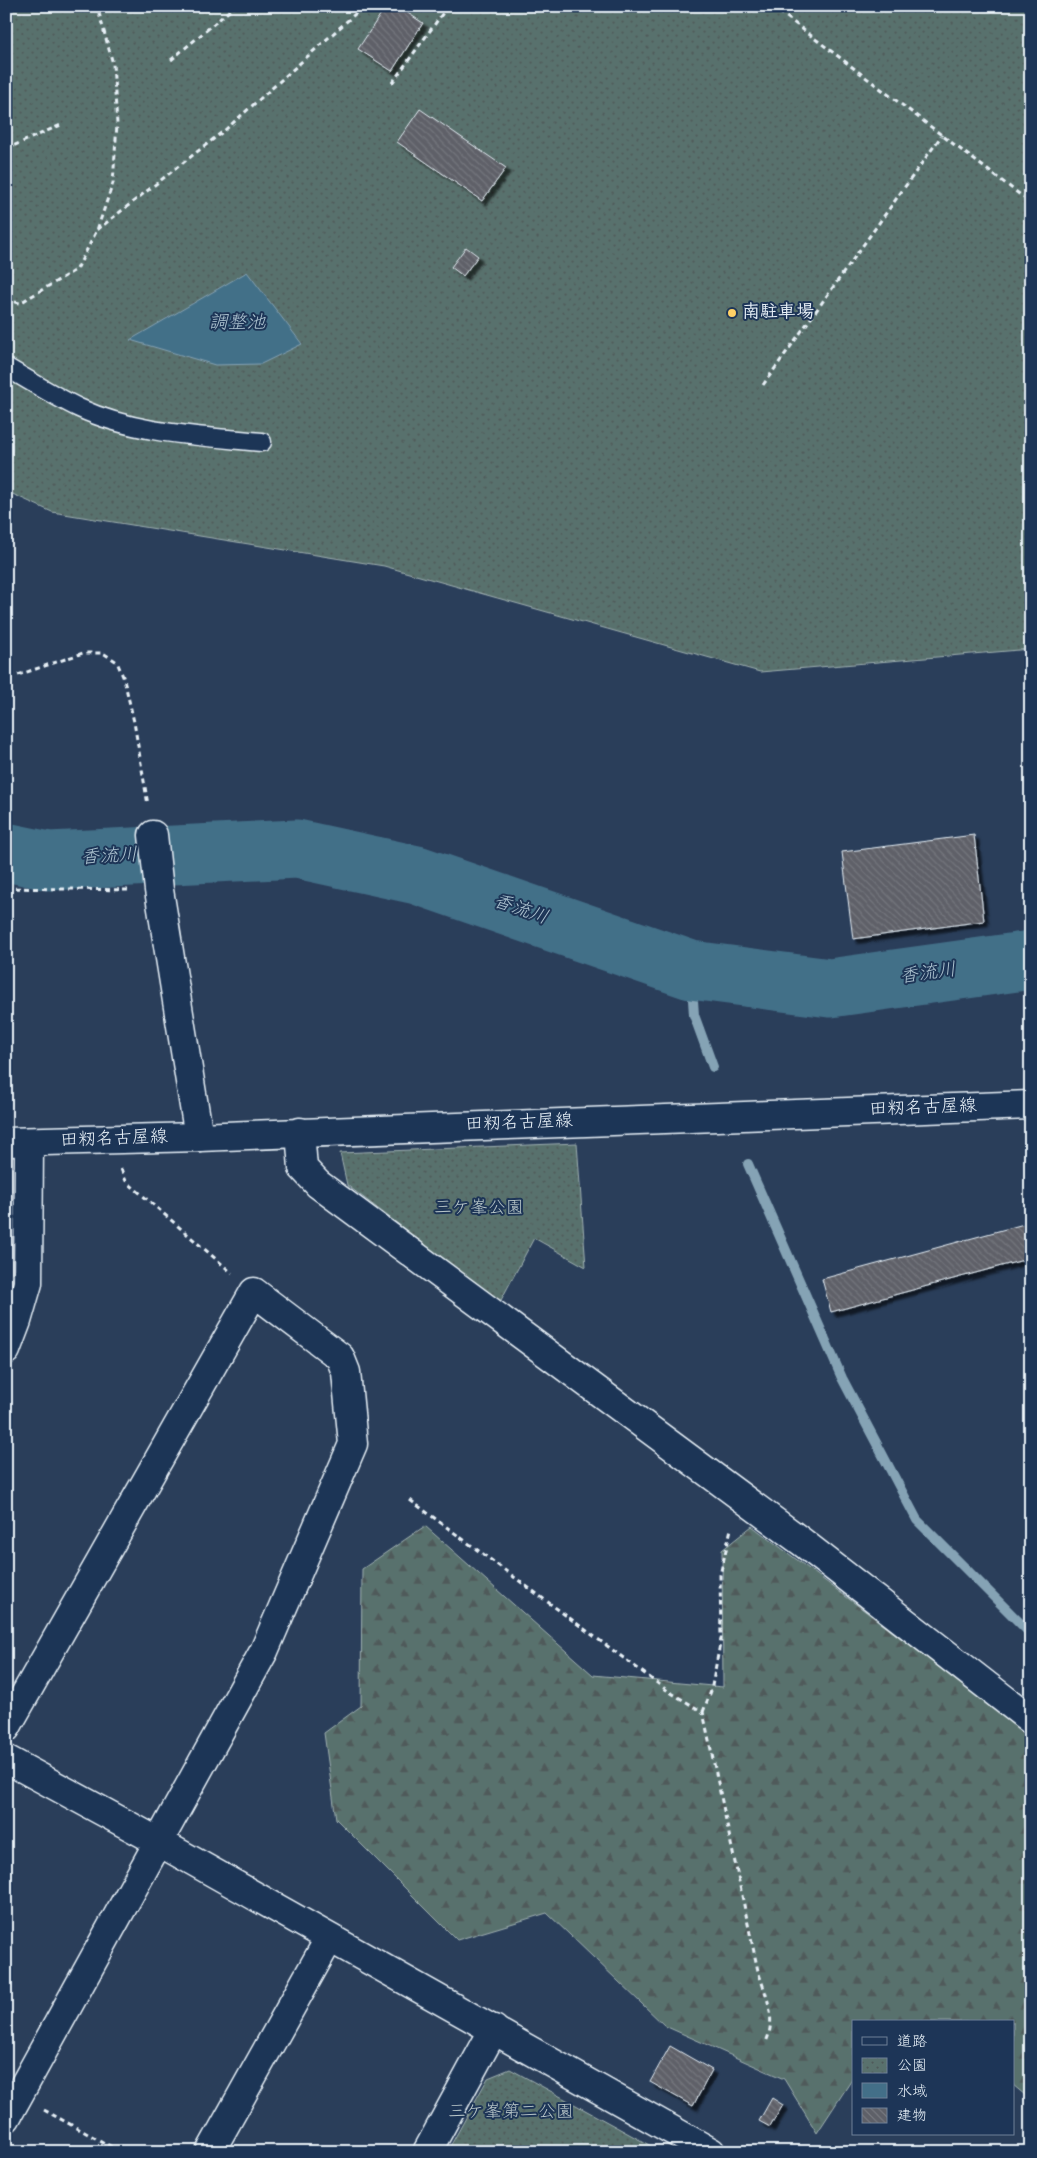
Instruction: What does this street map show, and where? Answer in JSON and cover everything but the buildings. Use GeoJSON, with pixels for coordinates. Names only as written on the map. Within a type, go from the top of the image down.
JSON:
{"type":"FeatureCollection","features":[{"type":"Feature","properties":{"kind":"street"},"geometry":{"type":"LineString","coordinates":[[153,835],[159,890],[198,1137]]}},
{"type":"Feature","properties":{"kind":"street","name":"田籾名古屋線"},"geometry":{"type":"LineString","coordinates":[[18,1142],[198,1137],[1031,1105]]}},
{"type":"Feature","properties":{"kind":"street"},"geometry":{"type":"LineString","coordinates":[[300,1132],[303,1168],[318,1184],[802,1542],[1031,1720]]}},
{"type":"Feature","properties":{"kind":"street"},"geometry":{"type":"LineString","coordinates":[[6,1350],[28,1283],[18,1142]]}},
{"type":"Feature","properties":{"kind":"street"},"geometry":{"type":"LineString","coordinates":[[6,1728],[254,1292],[340,1357],[346,1372],[353,1444],[264,1651],[12,2107]]}},
{"type":"Feature","properties":{"kind":"street"},"geometry":{"type":"LineString","coordinates":[[6,1759],[159,1842],[711,2152]]}},
{"type":"Feature","properties":{"kind":"street"},"geometry":{"type":"LineString","coordinates":[[210,2152],[330,1938]]}},
{"type":"Feature","properties":{"kind":"street"},"geometry":{"type":"LineString","coordinates":[[426,2152],[494,2029]]}},
{"type":"Feature","properties":{"kind":"lane"},"geometry":{"type":"LineString","coordinates":[[6,366],[80,408],[122,422],[188,436],[262,442]]}},
{"type":"Feature","properties":{"kind":"path"},"geometry":{"type":"LineString","coordinates":[[6,300],[20,303],[77,269],[97,230],[113,183],[117,124],[113,64],[97,6]]}},
{"type":"Feature","properties":{"kind":"path"},"geometry":{"type":"LineString","coordinates":[[171,60],[235,6]]}},
{"type":"Feature","properties":{"kind":"path"},"geometry":{"type":"LineString","coordinates":[[97,230],[225,130],[364,6]]}},
{"type":"Feature","properties":{"kind":"path"},"geometry":{"type":"LineString","coordinates":[[392,84],[448,6]]}},
{"type":"Feature","properties":{"kind":"path"},"geometry":{"type":"LineString","coordinates":[[772,6],[1031,203]]}},
{"type":"Feature","properties":{"kind":"path"},"geometry":{"type":"LineString","coordinates":[[6,149],[63,124]]}},
{"type":"Feature","properties":{"kind":"path"},"geometry":{"type":"LineString","coordinates":[[763,385],[942,135]]}},
{"type":"Feature","properties":{"kind":"path"},"geometry":{"type":"LineString","coordinates":[[18,675],[83,653],[103,654],[117,662],[124,679],[134,722],[153,835]]}},
{"type":"Feature","properties":{"kind":"path"},"geometry":{"type":"LineString","coordinates":[[6,888],[159,890]]}},
{"type":"Feature","properties":{"kind":"path"},"geometry":{"type":"LineString","coordinates":[[121,1168],[126,1181],[254,1292]]}},
{"type":"Feature","properties":{"kind":"path"},"geometry":{"type":"LineString","coordinates":[[740,1497],[734,1507],[730,1537],[720,1576],[721,1639],[717,1666],[711,1690],[702,1712],[758,1972],[770,2007],[772,2030],[766,2042]]}},
{"type":"Feature","properties":{"kind":"path"},"geometry":{"type":"LineString","coordinates":[[410,1500],[668,1691],[702,1712]]}},
{"type":"Feature","properties":{"kind":"path"},"geometry":{"type":"LineString","coordinates":[[12,2107],[121,2152]]}},
{"type":"Feature","properties":{"kind":"green space"},"geometry":{"type":"Polygon","coordinates":[[[6,6],[1031,6],[1031,649],[760,672],[384,566],[52,512],[6,491],[6,6]]]}},
{"type":"Feature","properties":{"kind":"green space","name":"三ケ峯公園"},"geometry":{"type":"Polygon","coordinates":[[[577,1143],[586,1267],[534,1238],[500,1302],[347,1185],[340,1153],[577,1143]]]}},
{"type":"Feature","properties":{"kind":"green space"},"geometry":{"type":"Polygon","coordinates":[[[425,1526],[593,1675],[723,1687],[722,1550],[752,1526],[1031,1736],[1031,2100],[1014,2086],[1014,2020],[852,2020],[852,2080],[817,2133],[784,2079],[665,2026],[547,1913],[457,1940],[336,1819],[324,1733],[361,1706],[362,1569],[425,1526]]]}},
{"type":"Feature","properties":{"kind":"green space","name":"三ケ峯第二公園"},"geometry":{"type":"Polygon","coordinates":[[[510,2069],[662,2152],[447,2152],[488,2078],[510,2069]]]}},
{"type":"Feature","properties":{"kind":"water","name":"調整池"},"geometry":{"type":"Polygon","coordinates":[[[247,272],[302,344],[261,364],[215,365],[130,340],[247,272]]]}},
{"type":"Feature","properties":{"kind":"waterway","name":"香流川"},"geometry":{"type":"LineString","coordinates":[[6,852],[49,861],[297,849],[417,875],[691,970],[830,988],[1031,960]]}},
{"type":"Feature","properties":{"kind":"waterway"},"geometry":{"type":"LineString","coordinates":[[691,970],[694,1015],[713,1067]]}},
{"type":"Feature","properties":{"kind":"waterway"},"geometry":{"type":"LineString","coordinates":[[748,1164],[842,1378],[917,1520],[1031,1634]]}},
{"type":"Feature","properties":{"kind":"place","name":"南駐車場"},"geometry":{"type":"Point","coordinates":[732,313]}}]}
